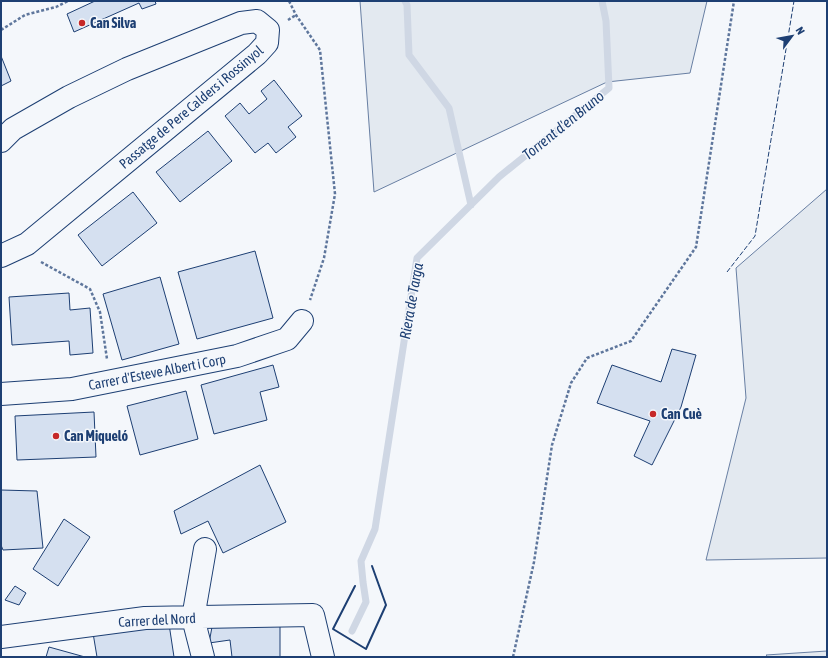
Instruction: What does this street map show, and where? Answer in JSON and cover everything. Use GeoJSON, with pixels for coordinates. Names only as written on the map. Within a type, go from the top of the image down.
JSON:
{"type":"FeatureCollection","features":[{"type":"Feature","properties":{"kind":"street","name":"Passatge de Pere Calders i Rossinyol"},"geometry":{"type":"LineString","coordinates":[[1,141],[13,129],[69,97],[127,69],[241,23],[257,22],[268,30],[267,43],[257,54],[27,244],[9,252]]}},
{"type":"Feature","properties":{"kind":"street","name":"Carrer d'Esteve Albert i Corp"},"geometry":{"type":"LineString","coordinates":[[1,394],[72,389],[236,356],[287,339],[302,321]]}},
{"type":"Feature","properties":{"kind":"street"},"geometry":{"type":"LineString","coordinates":[[203,657],[193,618],[205,549]]}},
{"type":"Feature","properties":{"kind":"street","name":"Carrer del Nord"},"geometry":{"type":"LineString","coordinates":[[1,636],[145,618],[314,615],[323,657]]}},
{"type":"Feature","properties":{"kind":"path"},"geometry":{"type":"LineString","coordinates":[[1,30],[26,15],[56,7],[68,1]]}},
{"type":"Feature","properties":{"kind":"path"},"geometry":{"type":"LineString","coordinates":[[289,1],[296,15],[320,50],[335,194],[324,258],[302,321]]}},
{"type":"Feature","properties":{"kind":"path"},"geometry":{"type":"LineString","coordinates":[[513,657],[534,562],[552,445],[571,383],[587,358],[632,341],[696,247],[734,1]]}},
{"type":"Feature","properties":{"kind":"path"},"geometry":{"type":"LineString","coordinates":[[9,252],[90,288],[100,312],[110,381]]}},
{"type":"Feature","properties":{"kind":"shaded area"},"geometry":{"type":"Polygon","coordinates":[[[360,1],[707,1],[690,73],[607,82],[374,192],[360,1]]]}},
{"type":"Feature","properties":{"kind":"shaded area"},"geometry":{"type":"Polygon","coordinates":[[[827,189],[827,558],[706,560],[746,398],[736,268],[827,189]]]}},
{"type":"Feature","properties":{"kind":"shaded area"},"geometry":{"type":"Polygon","coordinates":[[[827,651],[827,657],[768,657],[766,655],[827,651]]]}},
{"type":"Feature","properties":{"kind":"building","name":"Can Silva"},"geometry":{"type":"Polygon","coordinates":[[[95,1],[155,1],[156,4],[142,9],[139,3],[74,32],[67,14],[95,1]]]}},
{"type":"Feature","properties":{"kind":"building"},"geometry":{"type":"Polygon","coordinates":[[[1,56],[11,81],[1,86],[1,56]]]}},
{"type":"Feature","properties":{"kind":"building"},"geometry":{"type":"Polygon","coordinates":[[[274,80],[302,116],[288,127],[296,137],[276,153],[268,143],[255,153],[225,116],[240,103],[249,114],[267,99],[261,91],[274,80]]]}},
{"type":"Feature","properties":{"kind":"building"},"geometry":{"type":"Polygon","coordinates":[[[208,131],[232,161],[180,202],[156,172],[208,131]]]}},
{"type":"Feature","properties":{"kind":"building"},"geometry":{"type":"Polygon","coordinates":[[[133,192],[157,223],[102,266],[78,235],[133,192]]]}},
{"type":"Feature","properties":{"kind":"building"},"geometry":{"type":"Polygon","coordinates":[[[255,251],[273,318],[197,339],[178,272],[255,251]]]}},
{"type":"Feature","properties":{"kind":"building"},"geometry":{"type":"Polygon","coordinates":[[[160,277],[179,344],[122,360],[103,294],[160,277]]]}},
{"type":"Feature","properties":{"kind":"building"},"geometry":{"type":"Polygon","coordinates":[[[69,293],[70,310],[90,308],[93,353],[70,355],[69,341],[12,345],[9,297],[69,293]]]}},
{"type":"Feature","properties":{"kind":"building","name":"Can Cuè"},"geometry":{"type":"Polygon","coordinates":[[[672,349],[696,355],[681,407],[652,465],[634,456],[650,421],[597,403],[612,365],[661,382],[672,349]]]}},
{"type":"Feature","properties":{"kind":"building"},"geometry":{"type":"Polygon","coordinates":[[[273,365],[279,387],[260,392],[267,420],[214,434],[201,385],[273,365]]]}},
{"type":"Feature","properties":{"kind":"building"},"geometry":{"type":"Polygon","coordinates":[[[186,391],[198,439],[140,455],[127,406],[186,391]]]}},
{"type":"Feature","properties":{"kind":"building","name":"Can Miqueló"},"geometry":{"type":"Polygon","coordinates":[[[94,412],[96,457],[17,460],[15,416],[94,412]]]}},
{"type":"Feature","properties":{"kind":"building"},"geometry":{"type":"Polygon","coordinates":[[[260,465],[286,522],[223,553],[208,521],[181,534],[174,511],[260,465]]]}},
{"type":"Feature","properties":{"kind":"building"},"geometry":{"type":"Polygon","coordinates":[[[1,490],[37,491],[43,548],[3,550],[1,545],[1,490]]]}},
{"type":"Feature","properties":{"kind":"building"},"geometry":{"type":"Polygon","coordinates":[[[64,519],[90,537],[58,586],[33,569],[64,519]]]}},
{"type":"Feature","properties":{"kind":"building"},"geometry":{"type":"Polygon","coordinates":[[[15,586],[26,593],[19,605],[5,600],[15,586]]]}},
{"type":"Feature","properties":{"kind":"building"},"geometry":{"type":"Polygon","coordinates":[[[169,624],[174,657],[97,657],[93,633],[169,624]]]}},
{"type":"Feature","properties":{"kind":"building"},"geometry":{"type":"Polygon","coordinates":[[[280,625],[280,657],[232,657],[230,640],[209,643],[212,627],[280,625]]]}},
{"type":"Feature","properties":{"kind":"building"},"geometry":{"type":"Polygon","coordinates":[[[49,647],[85,657],[46,657],[49,647]]]}},
{"type":"Feature","properties":{"kind":"waterway","name":"Riera de Targa"},"geometry":{"type":"LineString","coordinates":[[405,1],[407,5],[409,55],[449,108],[471,205]]}},
{"type":"Feature","properties":{"kind":"waterway","name":"Riera de Targa"},"geometry":{"type":"LineString","coordinates":[[352,631],[366,602],[361,561],[375,529],[417,258],[499,177],[609,88],[606,21],[602,1]]}},
{"type":"Feature","properties":{"kind":"fence"},"geometry":{"type":"LineString","coordinates":[[727,272],[755,236],[794,1]]}},
{"type":"Feature","properties":{"kind":"wall"},"geometry":{"type":"LineString","coordinates":[[355,586],[333,629],[366,649],[386,605],[372,566]]}},
{"type":"Feature","properties":{"kind":"place","name":"Can Silva"},"geometry":{"type":"Point","coordinates":[82,23]}},
{"type":"Feature","properties":{"kind":"place","name":"Can Cuè"},"geometry":{"type":"Point","coordinates":[653,414]}},
{"type":"Feature","properties":{"kind":"place","name":"Can Miqueló"},"geometry":{"type":"Point","coordinates":[56,436]}},
{"type":"Feature","properties":{"kind":"water label","name":"Torrent d'en Bruno"},"geometry":{"type":"Point","coordinates":[563,125]}}]}
